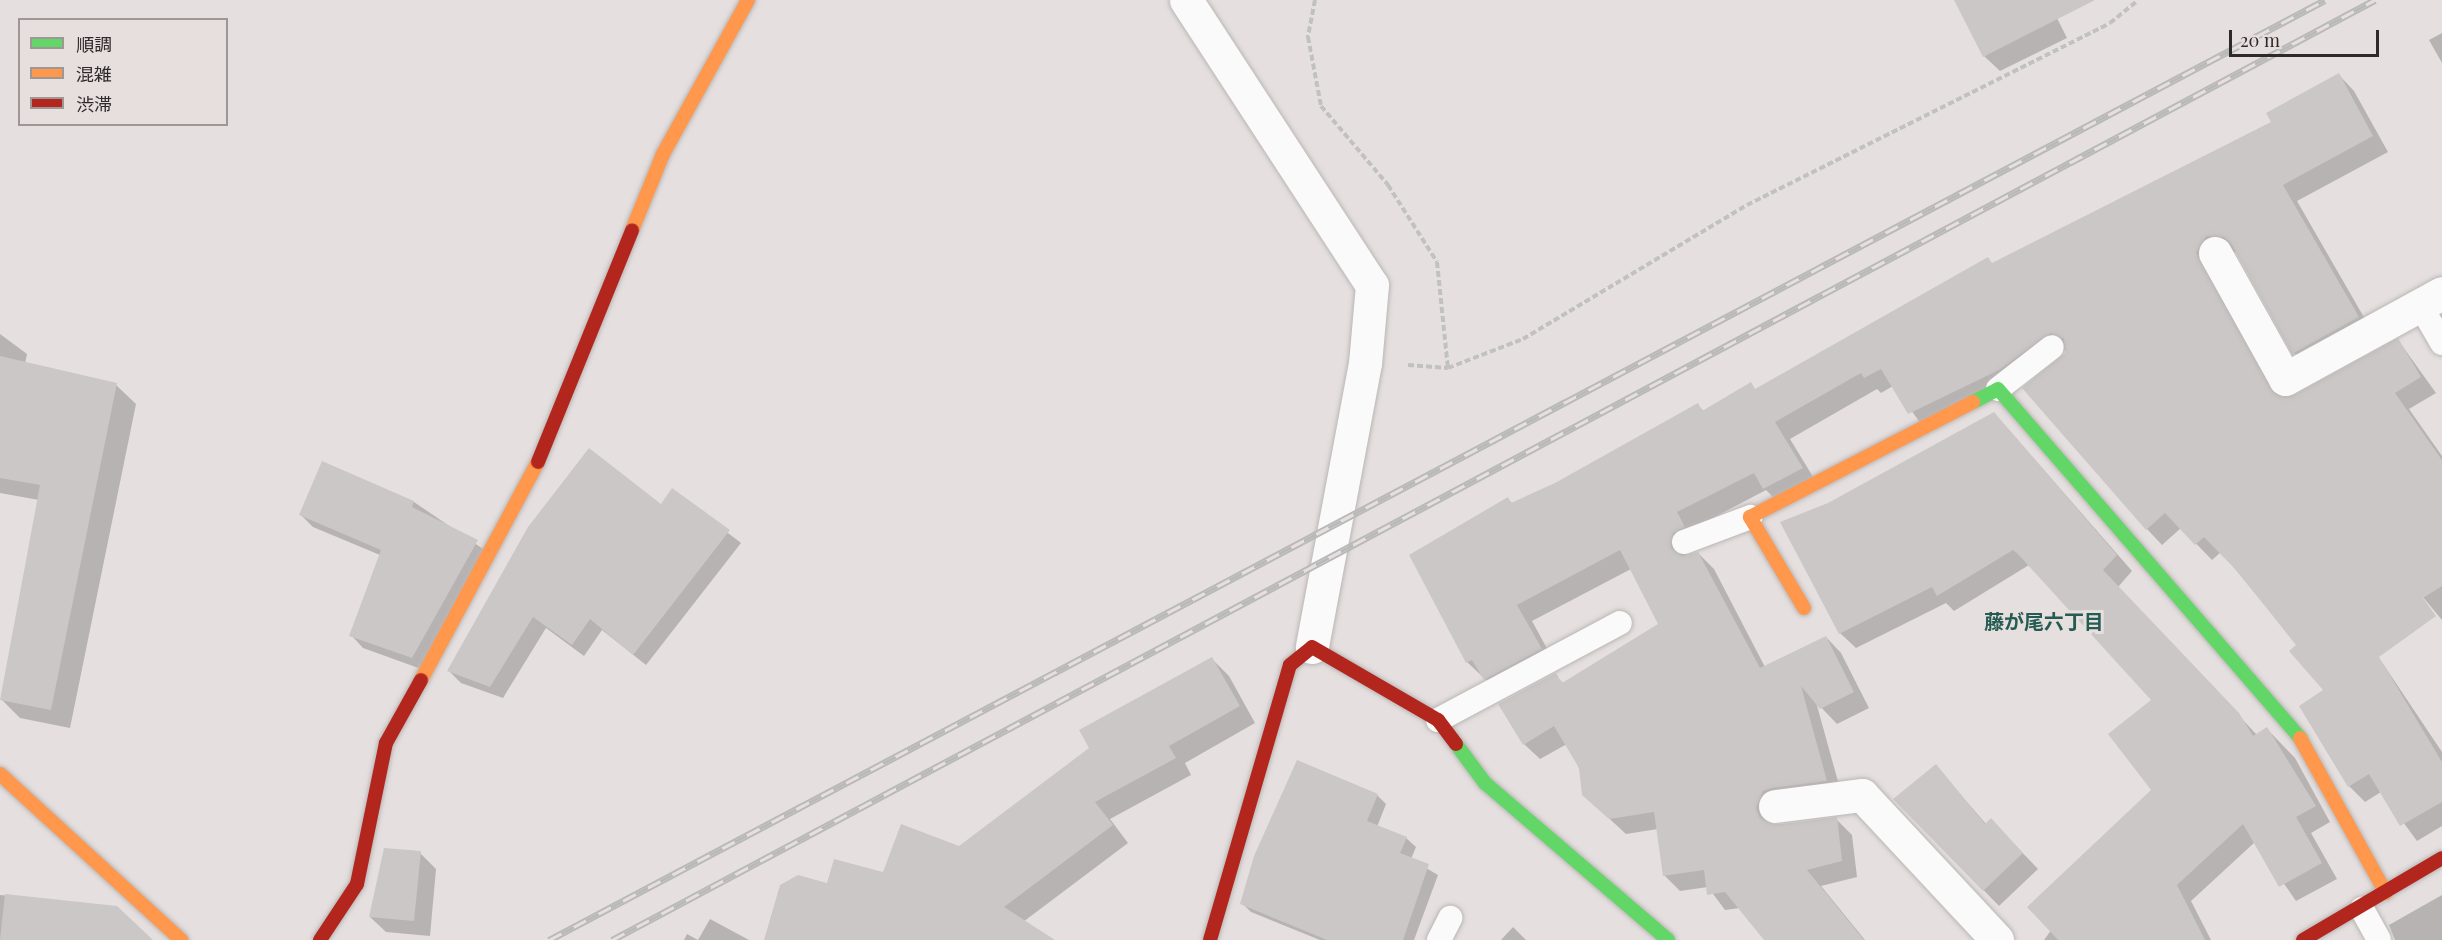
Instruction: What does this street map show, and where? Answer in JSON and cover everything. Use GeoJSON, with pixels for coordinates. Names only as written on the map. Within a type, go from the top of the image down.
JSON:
{"type":"FeatureCollection","features":[{"type":"Feature","properties":{"kind":"street"},"geometry":{"type":"LineString","coordinates":[[320,940],[357,884],[386,743],[526,492],[663,154],[748,0]]}},
{"type":"Feature","properties":{"kind":"street"},"geometry":{"type":"LineString","coordinates":[[1186,0],[1372,285],[1365,363],[1312,647],[1290,665],[1210,940]]}},
{"type":"Feature","properties":{"kind":"street"},"geometry":{"type":"LineString","coordinates":[[2215,253],[2285,378],[2431,299]]}},
{"type":"Feature","properties":{"kind":"street"},"geometry":{"type":"LineString","coordinates":[[1804,608],[1750,517],[1998,389],[2295,730],[2386,893]]}},
{"type":"Feature","properties":{"kind":"street"},"geometry":{"type":"LineString","coordinates":[[1312,647],[1438,720],[1485,783],[1668,940]]}},
{"type":"Feature","properties":{"kind":"street"},"geometry":{"type":"LineString","coordinates":[[0,774],[181,940]]}},
{"type":"Feature","properties":{"kind":"street"},"geometry":{"type":"LineString","coordinates":[[1774,806],[1862,795],[1997,940]]}},
{"type":"Feature","properties":{"kind":"street"},"geometry":{"type":"LineString","coordinates":[[2304,940],[2362,909],[2442,858]]}},
{"type":"Feature","properties":{"kind":"lane"},"geometry":{"type":"LineString","coordinates":[[2431,299],[2442,343]]}},
{"type":"Feature","properties":{"kind":"lane"},"geometry":{"type":"LineString","coordinates":[[1998,389],[2052,347]]}},
{"type":"Feature","properties":{"kind":"lane"},"geometry":{"type":"LineString","coordinates":[[1684,542],[1750,517]]}},
{"type":"Feature","properties":{"kind":"lane"},"geometry":{"type":"LineString","coordinates":[[1438,720],[1620,623]]}},
{"type":"Feature","properties":{"kind":"lane"},"geometry":{"type":"LineString","coordinates":[[2362,909],[2379,940]]}},
{"type":"Feature","properties":{"kind":"lane"},"geometry":{"type":"LineString","coordinates":[[1439,940],[1450,918]]}},
{"type":"Feature","properties":{"kind":"path"},"geometry":{"type":"LineString","coordinates":[[1315,0],[1308,37],[1321,106],[1388,185],[1437,262],[1448,368]]}},
{"type":"Feature","properties":{"kind":"path"},"geometry":{"type":"LineString","coordinates":[[1365,363],[1448,368],[1522,339],[1747,205],[2110,23],[2138,0]]}},
{"type":"Feature","properties":{"kind":"building"},"geometry":{"type":"Polygon","coordinates":[[[1954,0],[2095,0],[1983,57],[1954,0]]]}},
{"type":"Feature","properties":{"kind":"building"},"geometry":{"type":"Polygon","coordinates":[[[2339,73],[2373,136],[2283,185],[2359,317],[2292,354],[2231,243],[2224,237],[2206,236],[2196,253],[2276,395],[2294,395],[2398,338],[2421,377],[2395,393],[2442,460],[2442,586],[2423,598],[2436,616],[2379,657],[2442,762],[2442,802],[2400,826],[2369,774],[2348,787],[2299,706],[2323,690],[2289,651],[2296,645],[2237,571],[2204,537],[2195,545],[2165,513],[2146,530],[2022,388],[2065,353],[2064,339],[2051,333],[1999,370],[1908,414],[1881,369],[1864,378],[1861,373],[1775,422],[1803,468],[1763,489],[1754,473],[1677,512],[1685,527],[1673,533],[1671,548],[1682,556],[1698,552],[1760,668],[1826,636],[1854,692],[1820,709],[1801,686],[1827,781],[1763,791],[1756,808],[1760,818],[1777,825],[1837,817],[1842,861],[1807,870],[1864,940],[1764,940],[1725,892],[1707,895],[1704,870],[1663,876],[1654,812],[1609,819],[1582,795],[1579,768],[1554,726],[1523,745],[1498,704],[1556,673],[1562,683],[1658,624],[1620,550],[1517,605],[1542,649],[1484,680],[1472,660],[1466,663],[1409,555],[1508,497],[1511,503],[1555,483],[1698,403],[1702,411],[1751,382],[1755,389],[1988,257],[1992,263],[2271,122],[2266,113],[2339,73]]]}},
{"type":"Feature","properties":{"kind":"building"},"geometry":{"type":"Polygon","coordinates":[[[0,356],[117,383],[51,710],[0,700],[40,485],[0,478],[0,356]]]}},
{"type":"Feature","properties":{"kind":"building"},"geometry":{"type":"Polygon","coordinates":[[[1994,412],[2117,555],[2103,570],[2239,713],[2253,736],[2267,727],[2316,806],[2296,817],[2322,863],[2279,887],[2243,824],[2177,885],[2205,940],[2058,940],[2027,907],[2151,790],[2108,734],[2151,700],[2017,553],[2013,550],[1937,596],[1932,587],[1839,634],[1780,522],[1828,503],[1994,412]]]}},
{"type":"Feature","properties":{"kind":"building"},"geometry":{"type":"Polygon","coordinates":[[[589,448],[661,504],[672,488],[730,530],[633,655],[590,619],[572,645],[533,617],[490,687],[447,671],[528,527],[589,448]]]}},
{"type":"Feature","properties":{"kind":"building"},"geometry":{"type":"Polygon","coordinates":[[[322,461],[414,501],[412,507],[478,540],[412,658],[349,636],[381,550],[299,515],[322,461]]]}},
{"type":"Feature","properties":{"kind":"building"},"geometry":{"type":"Polygon","coordinates":[[[1212,657],[1240,706],[1169,746],[1176,758],[1095,802],[1113,825],[1004,907],[1055,940],[764,940],[780,885],[798,875],[827,883],[834,859],[883,872],[901,824],[959,846],[1089,748],[1079,730],[1212,657]]]}},
{"type":"Feature","properties":{"kind":"building"},"geometry":{"type":"Polygon","coordinates":[[[1297,760],[1378,794],[1367,821],[1407,837],[1400,853],[1429,864],[1403,940],[1327,940],[1240,904],[1254,856],[1297,760]]]}},
{"type":"Feature","properties":{"kind":"building"},"geometry":{"type":"Polygon","coordinates":[[[1936,764],[1985,824],[1991,818],[2023,853],[1983,891],[1893,799],[1936,764]]]}},
{"type":"Feature","properties":{"kind":"building"},"geometry":{"type":"Polygon","coordinates":[[[384,848],[421,851],[414,921],[369,917],[384,848]]]}},
{"type":"Feature","properties":{"kind":"building"},"geometry":{"type":"Polygon","coordinates":[[[5,894],[117,906],[153,940],[0,940],[5,894]]]}},
{"type":"Feature","properties":{"kind":"railway"},"geometry":{"type":"LineString","coordinates":[[549,940],[2325,0]]}},
{"type":"Feature","properties":{"kind":"railway"},"geometry":{"type":"LineString","coordinates":[[612,940],[2375,0]]}},
{"type":"Feature","properties":{"kind":"traffic: fast"},"geometry":{"type":"LineString","coordinates":[[1973,402],[1998,389],[2300,738]]}},
{"type":"Feature","properties":{"kind":"traffic: fast"},"geometry":{"type":"LineString","coordinates":[[1456,744],[1485,783],[1668,940]]}},
{"type":"Feature","properties":{"kind":"traffic: slow"},"geometry":{"type":"LineString","coordinates":[[632,230],[663,154],[748,0]]}},
{"type":"Feature","properties":{"kind":"traffic: slow"},"geometry":{"type":"LineString","coordinates":[[1804,608],[1750,517],[1973,402]]}},
{"type":"Feature","properties":{"kind":"traffic: slow"},"geometry":{"type":"LineString","coordinates":[[421,680],[538,462]]}},
{"type":"Feature","properties":{"kind":"traffic: slow"},"geometry":{"type":"LineString","coordinates":[[2300,738],[2386,893]]}},
{"type":"Feature","properties":{"kind":"traffic: slow"},"geometry":{"type":"LineString","coordinates":[[0,774],[181,940]]}},
{"type":"Feature","properties":{"kind":"traffic: jam"},"geometry":{"type":"LineString","coordinates":[[538,462],[632,230]]}},
{"type":"Feature","properties":{"kind":"traffic: jam"},"geometry":{"type":"LineString","coordinates":[[1210,940],[1290,665],[1312,647],[1438,720],[1456,744]]}},
{"type":"Feature","properties":{"kind":"traffic: jam"},"geometry":{"type":"LineString","coordinates":[[320,940],[357,884],[386,743],[421,680]]}},
{"type":"Feature","properties":{"kind":"traffic: jam"},"geometry":{"type":"LineString","coordinates":[[2303,940],[2442,858]]}},
{"type":"Feature","properties":{"kind":"district","name":"藤が尾六丁目"},"geometry":{"type":"Point","coordinates":[2044,620]}}]}
